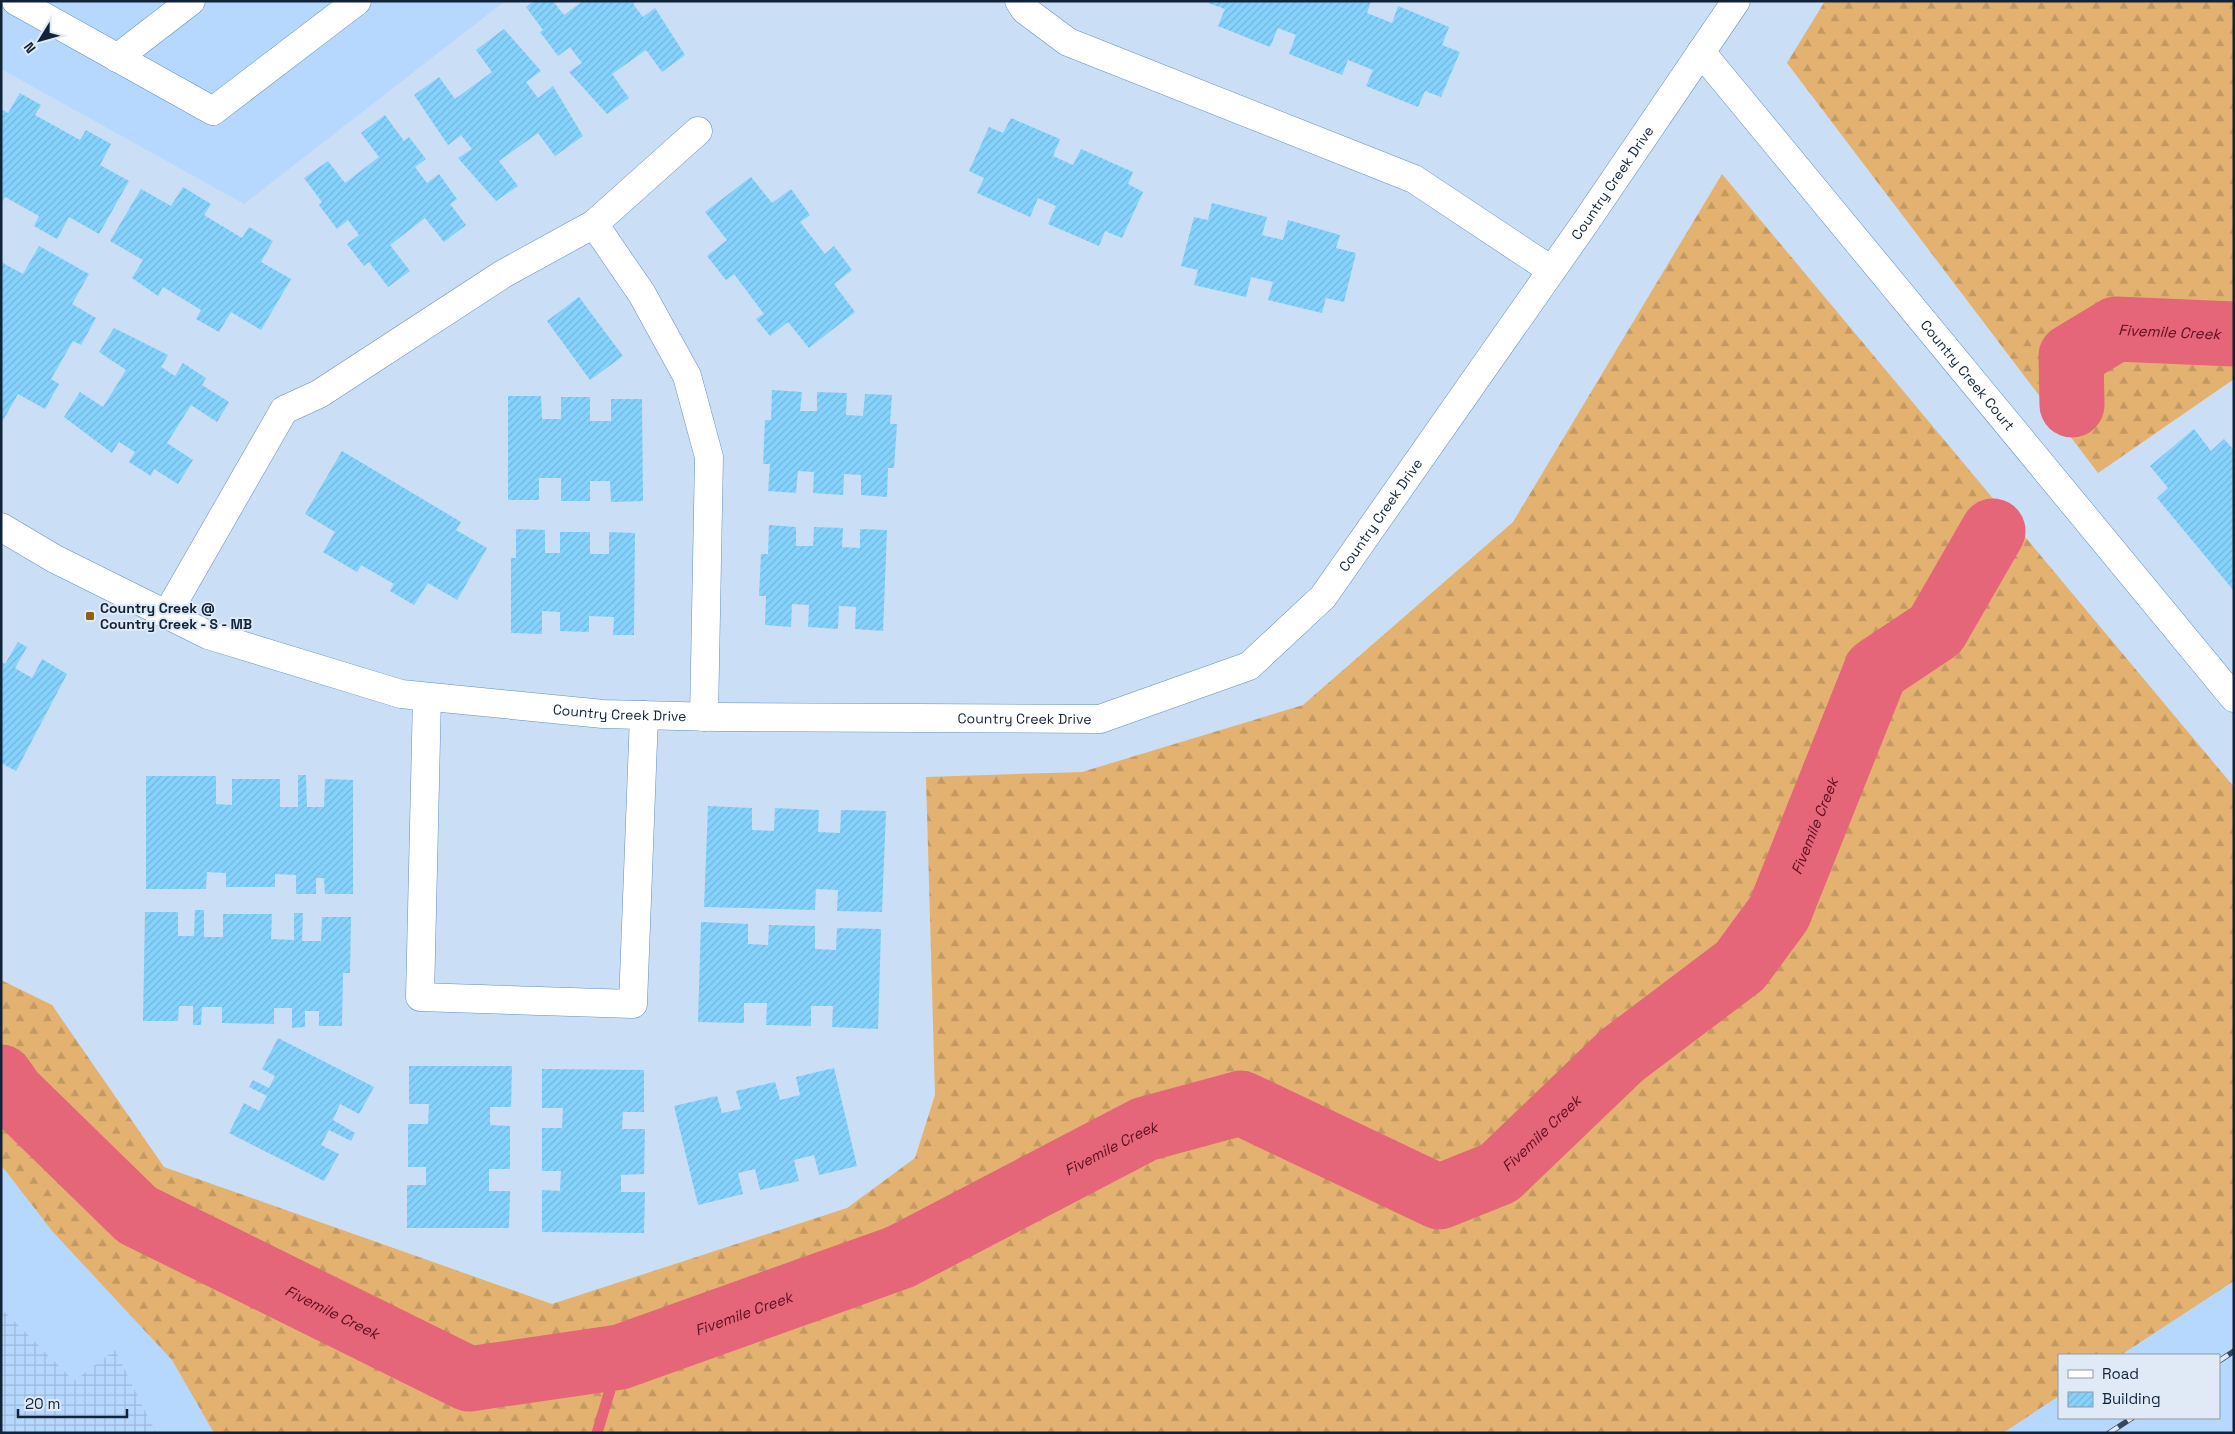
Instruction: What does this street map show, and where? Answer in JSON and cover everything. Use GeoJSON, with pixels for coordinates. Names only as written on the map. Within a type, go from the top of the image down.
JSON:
{"type":"FeatureCollection","features":[{"type":"Feature","properties":{"kind":"street"},"geometry":{"type":"LineString","coordinates":[[117,58],[191,1]]}},
{"type":"Feature","properties":{"kind":"street"},"geometry":{"type":"LineString","coordinates":[[21,2],[212,111],[358,1]]}},
{"type":"Feature","properties":{"kind":"street"},"geometry":{"type":"LineString","coordinates":[[1019,1],[1025,10],[1068,42],[1414,179],[1551,270]]}},
{"type":"Feature","properties":{"kind":"street","name":"Country Creek Drive"},"geometry":{"type":"LineString","coordinates":[[1,527],[54,559],[208,634],[401,694],[603,714],[704,717],[1100,719],[1249,666],[1323,596],[1585,223],[1736,1]]}},
{"type":"Feature","properties":{"kind":"street","name":"Country Creek Court"},"geometry":{"type":"LineString","coordinates":[[1701,52],[2234,698]]}},
{"type":"Feature","properties":{"kind":"street"},"geometry":{"type":"LineString","coordinates":[[167,614],[284,410],[320,394],[503,274],[594,224],[698,131]]}},
{"type":"Feature","properties":{"kind":"street"},"geometry":{"type":"LineString","coordinates":[[594,224],[642,294],[687,376],[709,457],[704,717]]}},
{"type":"Feature","properties":{"kind":"street"},"geometry":{"type":"LineString","coordinates":[[427,697],[420,997],[633,1004],[644,715]]}},
{"type":"Feature","properties":{"kind":"shaded area"},"geometry":{"type":"Polygon","coordinates":[[[1,1],[505,1],[244,204],[1,69],[1,1]]]}},
{"type":"Feature","properties":{"kind":"shaded area"},"geometry":{"type":"Polygon","coordinates":[[[1,1033],[45,1095],[574,1433],[1,1433],[1,1033]]]}},
{"type":"Feature","properties":{"kind":"shaded area"},"geometry":{"type":"Polygon","coordinates":[[[2234,1281],[2234,1429],[2228,1433],[2003,1433],[2058,1397],[2058,1419],[2220,1419],[2220,1354],[2123,1354],[2234,1281]]]}},
{"type":"Feature","properties":{"kind":"shaded area"},"geometry":{"type":"Polygon","coordinates":[[[1,1308],[74,1381],[115,1350],[156,1433],[1,1433],[1,1308]]]}},
{"type":"Feature","properties":{"kind":"green space"},"geometry":{"type":"Polygon","coordinates":[[[1825,1],[2234,1],[2234,379],[2098,473],[1787,63],[1825,1]]]}},
{"type":"Feature","properties":{"kind":"green space"},"geometry":{"type":"Polygon","coordinates":[[[1722,174],[2234,787],[2234,1281],[2123,1354],[2058,1354],[2058,1397],[2003,1433],[214,1433],[172,1360],[53,1232],[1,1165],[1,980],[52,1005],[164,1167],[552,1304],[847,1208],[915,1158],[935,1095],[926,777],[1082,772],[1303,705],[1513,522],[1722,174]]]}},
{"type":"Feature","properties":{"kind":"building"},"geometry":{"type":"Polygon","coordinates":[[[534,1],[553,1],[564,15],[583,1],[636,1],[633,4],[643,17],[655,8],[685,55],[662,72],[646,50],[612,74],[629,98],[607,114],[569,72],[582,63],[570,47],[558,56],[540,32],[543,30],[526,7],[534,1]]]}},
{"type":"Feature","properties":{"kind":"building"},"geometry":{"type":"Polygon","coordinates":[[[1209,1],[1371,1],[1367,13],[1392,23],[1398,6],[1449,27],[1442,45],[1460,52],[1441,97],[1425,91],[1418,107],[1366,86],[1373,70],[1348,60],[1342,75],[1289,54],[1296,35],[1278,28],[1270,47],[1218,26],[1225,9],[1208,3],[1209,1]]]}},
{"type":"Feature","properties":{"kind":"building"},"geometry":{"type":"Polygon","coordinates":[[[504,29],[541,71],[526,82],[538,98],[553,86],[583,136],[555,156],[538,133],[499,161],[518,186],[496,201],[458,158],[472,149],[461,135],[448,145],[414,95],[439,77],[455,99],[492,72],[476,50],[504,29]]]}},
{"type":"Feature","properties":{"kind":"building"},"geometry":{"type":"Polygon","coordinates":[[[20,93],[41,105],[35,115],[80,140],[86,130],[111,144],[100,165],[129,181],[99,234],[69,217],[57,239],[34,226],[39,216],[5,197],[1,203],[1,109],[8,113],[20,93]]]}},
{"type":"Feature","properties":{"kind":"building"},"geometry":{"type":"Polygon","coordinates":[[[385,115],[404,141],[409,137],[426,159],[415,167],[427,183],[439,174],[457,199],[450,204],[466,225],[444,242],[425,218],[390,245],[410,271],[388,287],[369,262],[364,266],[347,244],[359,235],[348,220],[337,229],[319,205],[322,202],[304,178],[328,161],[345,183],[379,157],[361,133],[385,115]]]}},
{"type":"Feature","properties":{"kind":"building"},"geometry":{"type":"Polygon","coordinates":[[[1011,118],[1060,139],[1053,156],[1073,165],[1081,149],[1133,172],[1128,184],[1143,192],[1122,238],[1105,231],[1099,246],[1048,224],[1056,206],[1038,198],[1030,217],[977,193],[984,178],[969,171],[989,127],[1003,133],[1011,118]]]}},
{"type":"Feature","properties":{"kind":"building"},"geometry":{"type":"Polygon","coordinates":[[[751,177],[772,203],[791,189],[810,215],[800,222],[825,254],[834,246],[852,270],[834,284],[855,312],[809,348],[788,322],[770,336],[756,319],[764,314],[734,274],[726,280],[707,256],[727,240],[705,212],[751,177]]]}},
{"type":"Feature","properties":{"kind":"building"},"geometry":{"type":"Polygon","coordinates":[[[183,187],[211,204],[204,215],[242,238],[249,227],[273,241],[261,262],[291,279],[261,330],[231,312],[219,332],[196,319],[201,310],[163,287],[158,296],[132,278],[143,260],[110,241],[141,189],[171,206],[183,187]]]}},
{"type":"Feature","properties":{"kind":"building"},"geometry":{"type":"Polygon","coordinates":[[[1212,203],[1267,217],[1262,235],[1283,240],[1288,220],[1340,235],[1336,248],[1356,253],[1344,302],[1326,298],[1322,313],[1268,300],[1273,282],[1251,277],[1246,297],[1194,285],[1198,270],[1181,266],[1194,217],[1208,220],[1212,203]]]}},
{"type":"Feature","properties":{"kind":"building"},"geometry":{"type":"Polygon","coordinates":[[[39,246],[89,274],[72,304],[96,318],[81,345],[73,341],[51,379],[59,384],[45,409],[18,394],[1,424],[1,262],[23,274],[39,246]]]}},
{"type":"Feature","properties":{"kind":"building"},"geometry":{"type":"Polygon","coordinates":[[[579,297],[623,356],[590,380],[547,321],[579,297]]]}},
{"type":"Feature","properties":{"kind":"building"},"geometry":{"type":"Polygon","coordinates":[[[114,328],[168,355],[161,367],[175,376],[183,363],[206,378],[202,385],[229,402],[217,422],[191,405],[167,443],[193,460],[178,484],[154,469],[151,476],[129,462],[135,452],[119,442],[112,453],[64,417],[80,392],[103,407],[126,370],[99,352],[114,328]]]}},
{"type":"Feature","properties":{"kind":"building"},"geometry":{"type":"Polygon","coordinates":[[[772,390],[802,392],[800,411],[817,411],[817,392],[847,393],[846,415],[863,416],[865,394],[892,395],[890,424],[897,424],[894,468],[888,468],[887,497],[861,495],[861,475],[844,474],[843,495],[813,493],[814,472],[798,471],[796,493],[768,491],[770,464],[763,464],[765,420],[771,420],[772,390]]]}},
{"type":"Feature","properties":{"kind":"building"},"geometry":{"type":"Polygon","coordinates":[[[508,396],[541,396],[542,419],[561,419],[561,397],[590,397],[590,421],[611,421],[611,399],[642,399],[643,501],[611,502],[610,481],[590,481],[590,501],[561,501],[561,478],[539,478],[539,500],[508,500],[508,396]]]}},
{"type":"Feature","properties":{"kind":"building"},"geometry":{"type":"Polygon","coordinates":[[[2194,429],[2211,451],[2224,439],[2234,450],[2234,591],[2157,498],[2168,488],[2150,466],[2194,429]]]}},
{"type":"Feature","properties":{"kind":"building"},"geometry":{"type":"Polygon","coordinates":[[[342,451],[461,522],[456,530],[487,548],[457,600],[428,583],[414,605],[390,591],[394,584],[361,565],[357,572],[323,552],[335,532],[305,514],[342,451]]]}},
{"type":"Feature","properties":{"kind":"building"},"geometry":{"type":"Polygon","coordinates":[[[769,525],[796,527],[796,546],[813,546],[814,527],[843,528],[842,547],[860,548],[860,529],[887,530],[883,631],[855,629],[856,607],[839,606],[838,629],[808,627],[809,605],[792,604],[791,627],[765,625],[766,596],[759,596],[761,554],[768,554],[769,525]]]}},
{"type":"Feature","properties":{"kind":"building"},"geometry":{"type":"Polygon","coordinates":[[[516,529],[545,530],[545,553],[560,553],[560,532],[590,532],[590,554],[609,554],[609,532],[635,533],[634,635],[613,635],[614,617],[589,616],[589,632],[560,631],[560,612],[542,611],[542,634],[511,633],[511,558],[516,558],[516,529]]]}},
{"type":"Feature","properties":{"kind":"building"},"geometry":{"type":"Polygon","coordinates":[[[18,642],[27,647],[15,668],[32,678],[42,659],[67,674],[16,771],[1,763],[1,662],[5,664],[18,642]]]}},
{"type":"Feature","properties":{"kind":"building"},"geometry":{"type":"Polygon","coordinates":[[[298,775],[306,775],[307,807],[324,807],[325,779],[353,780],[353,894],[325,894],[324,878],[316,878],[316,894],[296,894],[296,875],[275,874],[275,887],[226,887],[226,873],[207,872],[206,889],[146,889],[146,776],[216,776],[216,804],[232,805],[232,779],[280,779],[280,807],[298,807],[298,775]]]}},
{"type":"Feature","properties":{"kind":"building"},"geometry":{"type":"Polygon","coordinates":[[[708,806],[752,808],[752,830],[774,831],[775,808],[819,810],[818,832],[840,833],[841,810],[886,811],[882,912],[837,911],[838,890],[816,889],[815,910],[704,907],[708,806]]]}},
{"type":"Feature","properties":{"kind":"building"},"geometry":{"type":"Polygon","coordinates":[[[195,910],[204,910],[204,937],[223,937],[223,914],[272,914],[271,939],[294,940],[294,913],[303,913],[302,941],[321,941],[322,917],[351,917],[350,973],[343,973],[342,1026],[319,1026],[319,1011],[305,1011],[305,1027],[292,1028],[292,1008],[274,1008],[274,1024],[222,1023],[222,1007],[202,1007],[201,1025],[193,1025],[193,1006],[179,1006],[178,1021],[143,1021],[145,912],[178,912],[178,936],[194,936],[195,910]]]}},
{"type":"Feature","properties":{"kind":"building"},"geometry":{"type":"Polygon","coordinates":[[[701,922],[748,924],[748,944],[768,945],[769,925],[815,926],[815,949],[836,950],[837,928],[881,929],[878,1029],[832,1027],[833,1006],[811,1006],[811,1026],[766,1025],[767,1003],[744,1003],[744,1023],[698,1022],[701,922]]]}},
{"type":"Feature","properties":{"kind":"building"},"geometry":{"type":"Polygon","coordinates":[[[278,1038],[374,1087],[359,1114],[340,1104],[333,1120],[355,1133],[351,1141],[329,1130],[321,1145],[339,1154],[324,1181],[229,1133],[244,1103],[259,1111],[267,1096],[249,1087],[253,1080],[269,1088],[275,1076],[262,1069],[278,1038]]]}},
{"type":"Feature","properties":{"kind":"building"},"geometry":{"type":"Polygon","coordinates":[[[409,1066],[512,1066],[511,1107],[490,1107],[490,1125],[510,1126],[510,1169],[489,1169],[489,1191],[510,1191],[509,1228],[407,1228],[407,1185],[426,1185],[426,1167],[408,1167],[408,1124],[428,1124],[429,1104],[409,1104],[409,1066]]]}},
{"type":"Feature","properties":{"kind":"building"},"geometry":{"type":"Polygon","coordinates":[[[834,1068],[857,1166],[819,1175],[814,1155],[794,1160],[799,1181],[760,1190],[755,1169],[738,1173],[743,1194],[698,1205],[674,1106],[717,1096],[722,1113],[741,1109],[736,1091],[775,1082],[780,1100],[800,1095],[796,1077],[834,1068]]]}},
{"type":"Feature","properties":{"kind":"building"},"geometry":{"type":"Polygon","coordinates":[[[542,1069],[644,1070],[644,1112],[623,1112],[622,1129],[645,1129],[644,1174],[621,1175],[621,1192],[645,1192],[644,1233],[542,1232],[542,1190],[560,1191],[561,1171],[542,1171],[542,1128],[562,1128],[563,1108],[542,1108],[542,1069]]]}},
{"type":"Feature","properties":{"kind":"waterway","name":"Fivemile Creek"},"geometry":{"type":"LineString","coordinates":[[2072,405],[2071,356],[2116,329],[2234,334]]}},
{"type":"Feature","properties":{"kind":"waterway","name":"Fivemile Creek"},"geometry":{"type":"LineString","coordinates":[[1,1077],[12,1093],[137,1215],[469,1379],[620,1357],[900,1257],[1145,1129],[1241,1103],[1439,1197],[1499,1173],[1622,1055],[1740,966],[1779,913],[1876,670],[1936,630],[1993,531]]}},
{"type":"Feature","properties":{"kind":"waterway"},"geometry":{"type":"LineString","coordinates":[[597,1433],[620,1357]]}},
{"type":"Feature","properties":{"kind":"railway"},"geometry":{"type":"LineString","coordinates":[[2220,1360],[2234,1351]]}},
{"type":"Feature","properties":{"kind":"railway"},"geometry":{"type":"LineString","coordinates":[[2109,1433],[2130,1419]]}},
{"type":"Feature","properties":{"kind":"place","name":"Country Creek @ Country Creek - S - MB"},"geometry":{"type":"Point","coordinates":[90,616]}}]}
